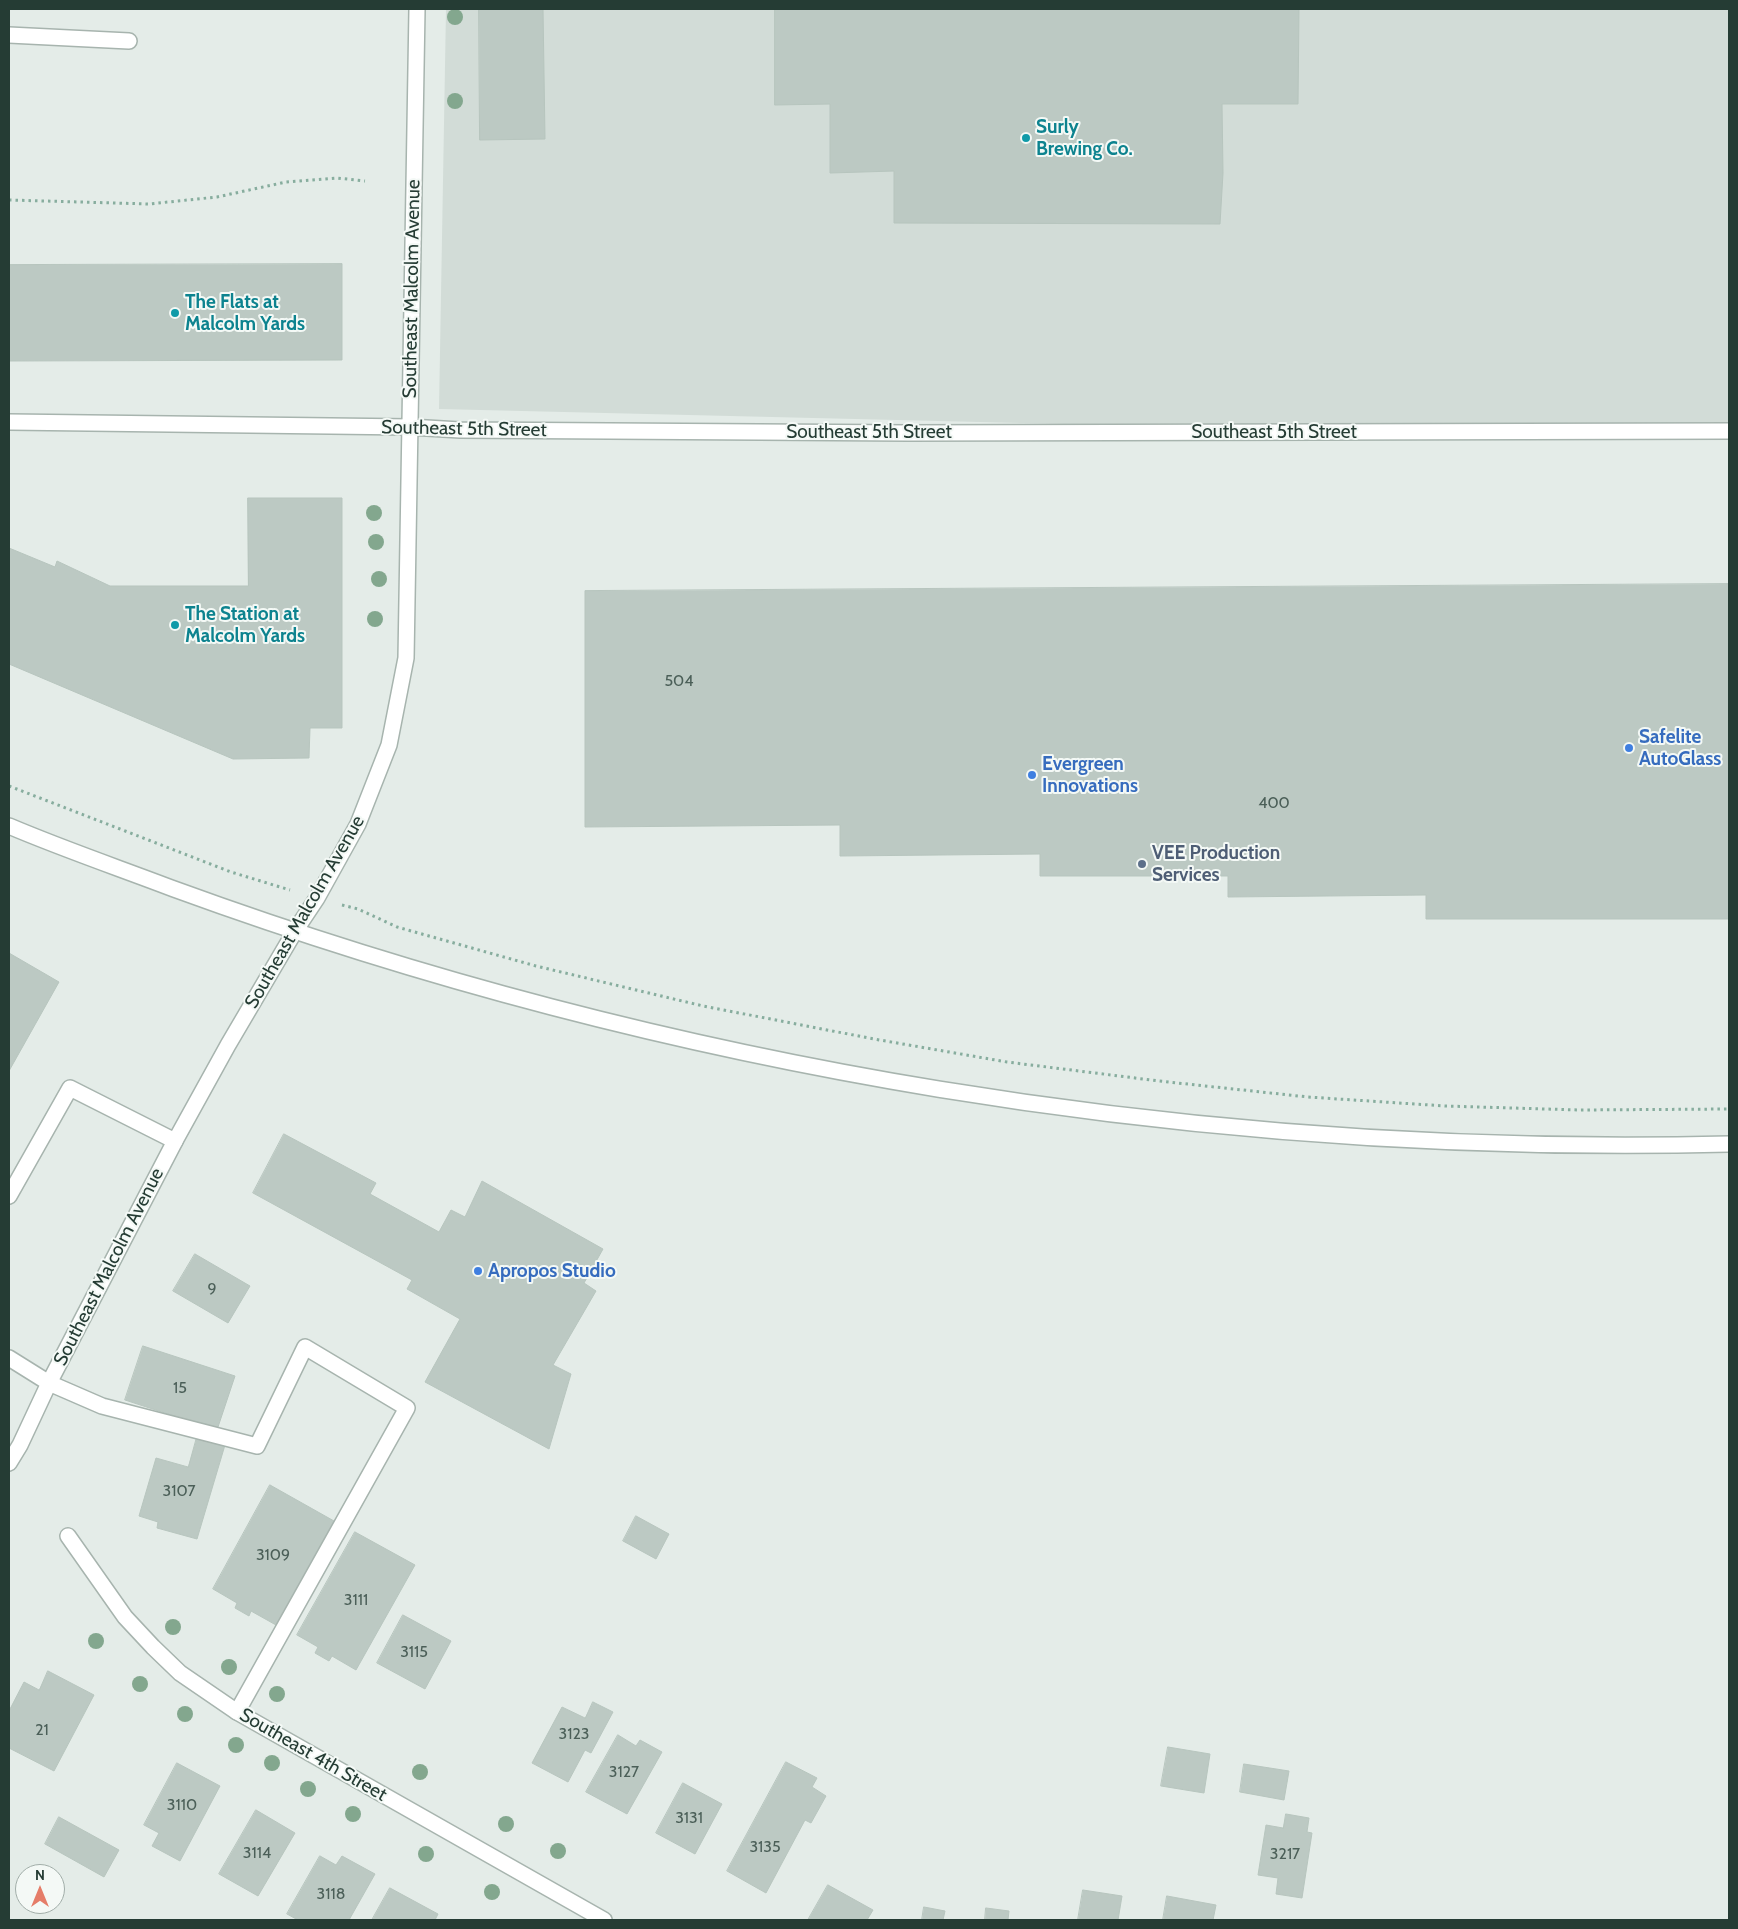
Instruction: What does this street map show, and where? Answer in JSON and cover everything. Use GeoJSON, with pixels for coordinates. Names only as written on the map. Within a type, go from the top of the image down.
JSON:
{"type":"FeatureCollection","features":[{"type":"Feature","properties":{"kind":"street","name":"Southeast Malcolm Avenue"},"geometry":{"type":"LineString","coordinates":[[9,1463],[174,1141],[295,931],[317,898],[358,824],[389,745],[406,658],[417,9]]}},
{"type":"Feature","properties":{"kind":"street"},"geometry":{"type":"LineString","coordinates":[[9,35],[129,41]]}},
{"type":"Feature","properties":{"kind":"street","name":"Southeast 5th Street"},"geometry":{"type":"LineString","coordinates":[[9,422],[410,427],[485,430],[908,433],[1729,431]]}},
{"type":"Feature","properties":{"kind":"street"},"geometry":{"type":"LineString","coordinates":[[9,826],[97,862],[333,944],[610,1022],[722,1048],[835,1071],[971,1094],[1195,1124],[1359,1137],[1512,1145],[1642,1147],[1729,1144]]}},
{"type":"Feature","properties":{"kind":"street"},"geometry":{"type":"LineString","coordinates":[[9,1196],[70,1088],[174,1141]]}},
{"type":"Feature","properties":{"kind":"street"},"geometry":{"type":"LineString","coordinates":[[9,1358],[49,1383],[102,1406],[257,1446],[305,1347],[407,1408],[237,1712]]}},
{"type":"Feature","properties":{"kind":"street","name":"Southeast 4th Street"},"geometry":{"type":"LineString","coordinates":[[68,1536],[125,1617],[180,1673],[237,1712],[604,1920]]}},
{"type":"Feature","properties":{"kind":"path"},"geometry":{"type":"LineString","coordinates":[[9,200],[149,204],[217,197],[286,182],[337,178],[365,181]]}},
{"type":"Feature","properties":{"kind":"path"},"geometry":{"type":"LineString","coordinates":[[9,786],[231,872],[276,886]]}},
{"type":"Feature","properties":{"kind":"path"},"geometry":{"type":"LineString","coordinates":[[358,909],[397,927],[545,969],[703,1006],[1007,1062],[1159,1081],[1308,1096],[1445,1106],[1579,1110],[1729,1109]]}},
{"type":"Feature","properties":{"kind":"shaded area"},"geometry":{"type":"Polygon","coordinates":[[[446,9],[1729,9],[1729,440],[439,409],[446,9]]]}},
{"type":"Feature","properties":{"kind":"building"},"geometry":{"type":"Polygon","coordinates":[[[479,9],[543,9],[545,139],[480,140],[479,9]]]}},
{"type":"Feature","properties":{"kind":"building","name":"Surly Brewing Co."},"geometry":{"type":"Polygon","coordinates":[[[775,9],[1299,9],[1298,104],[1222,104],[1223,173],[1220,224],[894,223],[894,171],[830,173],[830,104],[775,105],[775,9]]]}},
{"type":"Feature","properties":{"kind":"building","name":"The Flats at Malcolm Yards"},"geometry":{"type":"Polygon","coordinates":[[[342,264],[342,360],[9,361],[9,265],[342,264]]]}},
{"type":"Feature","properties":{"kind":"building","name":"The Station at Malcolm Yards"},"geometry":{"type":"Polygon","coordinates":[[[248,498],[342,498],[342,728],[310,728],[309,758],[233,759],[9,664],[9,548],[55,567],[57,561],[110,586],[248,586],[248,498]]]}},
{"type":"Feature","properties":{"kind":"building"},"geometry":{"type":"Polygon","coordinates":[[[1729,584],[1729,919],[1426,919],[1426,895],[1228,897],[1228,876],[1040,876],[1040,854],[840,856],[840,825],[585,827],[585,591],[1729,584]]]}},
{"type":"Feature","properties":{"kind":"building"},"geometry":{"type":"Polygon","coordinates":[[[9,953],[59,982],[9,1071],[9,953]]]}},
{"type":"Feature","properties":{"kind":"building"},"geometry":{"type":"Polygon","coordinates":[[[284,1134],[376,1183],[370,1194],[439,1232],[451,1210],[465,1217],[482,1181],[603,1249],[584,1283],[596,1291],[553,1365],[571,1374],[549,1449],[425,1382],[460,1319],[407,1289],[412,1280],[253,1193],[284,1134]]]}},
{"type":"Feature","properties":{"kind":"building"},"geometry":{"type":"Polygon","coordinates":[[[195,1254],[250,1286],[228,1323],[173,1291],[195,1254]]]}},
{"type":"Feature","properties":{"kind":"building"},"geometry":{"type":"Polygon","coordinates":[[[143,1346],[235,1376],[217,1430],[125,1400],[143,1346]]]}},
{"type":"Feature","properties":{"kind":"building"},"geometry":{"type":"Polygon","coordinates":[[[197,1437],[225,1445],[197,1539],[157,1528],[158,1522],[139,1516],[156,1458],[188,1467],[197,1437]]]}},
{"type":"Feature","properties":{"kind":"building"},"geometry":{"type":"Polygon","coordinates":[[[270,1485],[334,1521],[276,1625],[251,1611],[249,1616],[235,1608],[237,1603],[213,1589],[270,1485]]]}},
{"type":"Feature","properties":{"kind":"building"},"geometry":{"type":"Polygon","coordinates":[[[636,1516],[669,1534],[656,1559],[623,1541],[636,1516]]]}},
{"type":"Feature","properties":{"kind":"building"},"geometry":{"type":"Polygon","coordinates":[[[355,1532],[415,1565],[356,1670],[332,1656],[329,1661],[315,1653],[318,1647],[297,1635],[355,1532]]]}},
{"type":"Feature","properties":{"kind":"building"},"geometry":{"type":"Polygon","coordinates":[[[403,1615],[451,1641],[425,1689],[377,1663],[403,1615]]]}},
{"type":"Feature","properties":{"kind":"building"},"geometry":{"type":"Polygon","coordinates":[[[48,1671],[94,1695],[54,1771],[9,1748],[9,1711],[24,1682],[39,1690],[48,1671]]]}},
{"type":"Feature","properties":{"kind":"building"},"geometry":{"type":"Polygon","coordinates":[[[593,1702],[613,1712],[591,1753],[585,1750],[568,1782],[532,1763],[562,1707],[585,1718],[593,1702]]]}},
{"type":"Feature","properties":{"kind":"building"},"geometry":{"type":"Polygon","coordinates":[[[618,1735],[636,1746],[640,1740],[662,1752],[627,1814],[586,1792],[618,1735]]]}},
{"type":"Feature","properties":{"kind":"building"},"geometry":{"type":"Polygon","coordinates":[[[1168,1747],[1210,1754],[1204,1793],[1161,1786],[1168,1747]]]}},
{"type":"Feature","properties":{"kind":"building"},"geometry":{"type":"Polygon","coordinates":[[[786,1762],[817,1778],[812,1787],[826,1796],[811,1823],[805,1820],[766,1893],[727,1871],[786,1762]]]}},
{"type":"Feature","properties":{"kind":"building"},"geometry":{"type":"Polygon","coordinates":[[[177,1763],[220,1786],[180,1861],[152,1846],[159,1833],[144,1825],[177,1763]]]}},
{"type":"Feature","properties":{"kind":"building"},"geometry":{"type":"Polygon","coordinates":[[[1244,1764],[1289,1771],[1284,1800],[1240,1792],[1244,1764]]]}},
{"type":"Feature","properties":{"kind":"building"},"geometry":{"type":"Polygon","coordinates":[[[683,1783],[722,1804],[695,1854],[656,1833],[683,1783]]]}},
{"type":"Feature","properties":{"kind":"building"},"geometry":{"type":"Polygon","coordinates":[[[256,1810],[295,1833],[258,1896],[219,1874],[256,1810]]]}},
{"type":"Feature","properties":{"kind":"building"},"geometry":{"type":"Polygon","coordinates":[[[1286,1814],[1309,1818],[1307,1832],[1312,1833],[1302,1898],[1276,1894],[1278,1878],[1258,1875],[1266,1825],[1283,1828],[1286,1814]]]}},
{"type":"Feature","properties":{"kind":"building"},"geometry":{"type":"Polygon","coordinates":[[[59,1817],[119,1850],[104,1877],[45,1844],[59,1817]]]}},
{"type":"Feature","properties":{"kind":"building"},"geometry":{"type":"Polygon","coordinates":[[[320,1856],[336,1865],[342,1856],[375,1874],[349,1920],[298,1920],[287,1914],[320,1856]]]}},
{"type":"Feature","properties":{"kind":"building"},"geometry":{"type":"Polygon","coordinates":[[[828,1885],[873,1910],[867,1920],[808,1920],[828,1885]]]}},
{"type":"Feature","properties":{"kind":"building"},"geometry":{"type":"Polygon","coordinates":[[[390,1888],[438,1914],[435,1920],[372,1920],[390,1888]]]}},
{"type":"Feature","properties":{"kind":"building"},"geometry":{"type":"Polygon","coordinates":[[[1083,1890],[1122,1896],[1118,1920],[1078,1920],[1083,1890]]]}},
{"type":"Feature","properties":{"kind":"building"},"geometry":{"type":"Polygon","coordinates":[[[1167,1896],[1216,1905],[1213,1920],[1163,1920],[1167,1896]]]}},
{"type":"Feature","properties":{"kind":"building"},"geometry":{"type":"Polygon","coordinates":[[[924,1907],[945,1911],[943,1920],[922,1920],[924,1907]]]}},
{"type":"Feature","properties":{"kind":"building"},"geometry":{"type":"Polygon","coordinates":[[[986,1908],[1009,1911],[1008,1920],[985,1920],[986,1908]]]}},
{"type":"Feature","properties":{"kind":"place","name":"Surly Brewing Co."},"geometry":{"type":"Point","coordinates":[1026,138]}},
{"type":"Feature","properties":{"kind":"place","name":"The Flats at Malcolm Yards"},"geometry":{"type":"Point","coordinates":[175,313]}},
{"type":"Feature","properties":{"kind":"place","name":"The Station at Malcolm Yards"},"geometry":{"type":"Point","coordinates":[175,625]}},
{"type":"Feature","properties":{"kind":"place","name":"Safelite AutoGlass"},"geometry":{"type":"Point","coordinates":[1629,748]}},
{"type":"Feature","properties":{"kind":"place","name":"Evergreen Innovations"},"geometry":{"type":"Point","coordinates":[1032,775]}},
{"type":"Feature","properties":{"kind":"place","name":"VEE Production Services"},"geometry":{"type":"Point","coordinates":[1142,864]}},
{"type":"Feature","properties":{"kind":"place","name":"Apropos Studio"},"geometry":{"type":"Point","coordinates":[478,1271]}}]}
